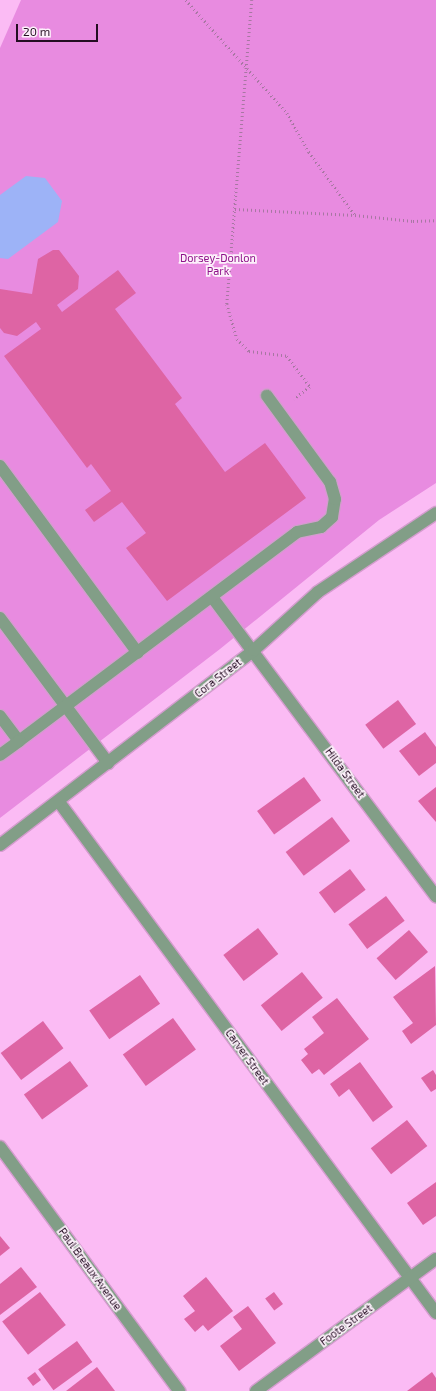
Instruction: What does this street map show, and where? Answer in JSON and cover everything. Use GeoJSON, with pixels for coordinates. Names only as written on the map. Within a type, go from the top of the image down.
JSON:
{"type":"FeatureCollection","features":[{"type":"Feature","properties":{"kind":"street"},"geometry":{"type":"LineString","coordinates":[[0,755],[138,654],[297,532],[321,527],[332,517],[335,499],[330,482],[267,396]]}},
{"type":"Feature","properties":{"kind":"street"},"geometry":{"type":"LineString","coordinates":[[0,466],[138,654]]}},
{"type":"Feature","properties":{"kind":"street","name":"Cora Street"},"geometry":{"type":"LineString","coordinates":[[0,845],[59,802],[254,650],[318,592],[436,514]]}},
{"type":"Feature","properties":{"kind":"street","name":"Hilda Street"},"geometry":{"type":"LineString","coordinates":[[212,597],[254,650],[436,896]]}},
{"type":"Feature","properties":{"kind":"street"},"geometry":{"type":"LineString","coordinates":[[0,618],[108,763]]}},
{"type":"Feature","properties":{"kind":"street"},"geometry":{"type":"LineString","coordinates":[[0,716],[19,741]]}},
{"type":"Feature","properties":{"kind":"street","name":"Carver Street"},"geometry":{"type":"LineString","coordinates":[[59,802],[436,1313]]}},
{"type":"Feature","properties":{"kind":"street","name":"Paul Breaux Avenue"},"geometry":{"type":"LineString","coordinates":[[0,1147],[179,1391]]}},
{"type":"Feature","properties":{"kind":"street","name":"Foote Street"},"geometry":{"type":"LineString","coordinates":[[256,1391],[436,1259]]}},
{"type":"Feature","properties":{"kind":"path"},"geometry":{"type":"LineString","coordinates":[[186,0],[287,112],[309,152],[355,215]]}},
{"type":"Feature","properties":{"kind":"path"},"geometry":{"type":"LineString","coordinates":[[252,0],[227,304],[237,339],[249,351],[287,356],[310,387],[278,411]]}},
{"type":"Feature","properties":{"kind":"path"},"geometry":{"type":"LineString","coordinates":[[235,209],[355,215],[414,221],[436,220]]}},
{"type":"Feature","properties":{"kind":"green space","name":"Dorsey-Donlon Park"},"geometry":{"type":"Polygon","coordinates":[[[21,0],[436,0],[436,483],[379,520],[220,649],[0,818],[0,48],[21,0]]]}},
{"type":"Feature","properties":{"kind":"water"},"geometry":{"type":"Polygon","coordinates":[[[26,176],[45,178],[62,201],[58,222],[8,259],[0,258],[0,195],[26,176]]]}},
{"type":"Feature","properties":{"kind":"building"},"geometry":{"type":"Polygon","coordinates":[[[53,250],[59,250],[79,276],[78,289],[57,305],[62,312],[118,270],[136,293],[115,309],[182,398],[175,404],[225,472],[265,443],[306,498],[167,601],[126,548],[146,533],[122,502],[94,522],[85,510],[111,491],[91,464],[87,468],[4,356],[41,329],[36,322],[17,336],[4,333],[0,328],[0,289],[32,294],[38,259],[53,250]]]}},
{"type":"Feature","properties":{"kind":"building"},"geometry":{"type":"Polygon","coordinates":[[[398,700],[416,724],[383,749],[365,725],[398,700]]]}},
{"type":"Feature","properties":{"kind":"building"},"geometry":{"type":"Polygon","coordinates":[[[425,732],[436,747],[436,763],[419,776],[399,751],[425,732]]]}},
{"type":"Feature","properties":{"kind":"building"},"geometry":{"type":"Polygon","coordinates":[[[304,777],[321,800],[274,835],[257,811],[304,777]]]}},
{"type":"Feature","properties":{"kind":"building"},"geometry":{"type":"Polygon","coordinates":[[[436,787],[436,822],[418,801],[436,787]]]}},
{"type":"Feature","properties":{"kind":"building"},"geometry":{"type":"Polygon","coordinates":[[[332,817],[350,841],[304,876],[286,852],[332,817]]]}},
{"type":"Feature","properties":{"kind":"building"},"geometry":{"type":"Polygon","coordinates":[[[350,869],[366,890],[335,913],[319,892],[350,869]]]}},
{"type":"Feature","properties":{"kind":"building"},"geometry":{"type":"Polygon","coordinates":[[[386,896],[405,921],[367,949],[348,924],[386,896]]]}},
{"type":"Feature","properties":{"kind":"building"},"geometry":{"type":"Polygon","coordinates":[[[258,928],[278,954],[244,981],[223,955],[258,928]]]}},
{"type":"Feature","properties":{"kind":"building"},"geometry":{"type":"Polygon","coordinates":[[[409,930],[428,952],[396,980],[377,958],[409,930]]]}},
{"type":"Feature","properties":{"kind":"building"},"geometry":{"type":"Polygon","coordinates":[[[435,966],[436,1025],[411,1044],[402,1031],[413,1023],[393,997],[435,966]]]}},
{"type":"Feature","properties":{"kind":"building"},"geometry":{"type":"Polygon","coordinates":[[[302,972],[323,998],[282,1031],[261,1005],[302,972]]]}},
{"type":"Feature","properties":{"kind":"building"},"geometry":{"type":"Polygon","coordinates":[[[140,975],[160,1004],[109,1039],[89,1011],[140,975]]]}},
{"type":"Feature","properties":{"kind":"building"},"geometry":{"type":"Polygon","coordinates":[[[337,998],[369,1039],[324,1075],[319,1069],[312,1074],[301,1060],[308,1054],[304,1049],[324,1033],[312,1017],[337,998]]]}},
{"type":"Feature","properties":{"kind":"building"},"geometry":{"type":"Polygon","coordinates":[[[173,1018],[196,1050],[146,1086],[123,1054],[173,1018]]]}},
{"type":"Feature","properties":{"kind":"building"},"geometry":{"type":"Polygon","coordinates":[[[43,1021],[63,1048],[21,1080],[1,1053],[43,1021]]]}},
{"type":"Feature","properties":{"kind":"building"},"geometry":{"type":"Polygon","coordinates":[[[70,1061],[88,1086],[42,1120],[24,1095],[70,1061]]]}},
{"type":"Feature","properties":{"kind":"building"},"geometry":{"type":"Polygon","coordinates":[[[360,1062],[393,1107],[373,1122],[349,1089],[339,1097],[330,1084],[360,1062]]]}},
{"type":"Feature","properties":{"kind":"building"},"geometry":{"type":"Polygon","coordinates":[[[433,1070],[436,1075],[436,1089],[431,1092],[421,1078],[433,1070]]]}},
{"type":"Feature","properties":{"kind":"building"},"geometry":{"type":"Polygon","coordinates":[[[407,1120],[427,1146],[391,1174],[371,1148],[407,1120]]]}},
{"type":"Feature","properties":{"kind":"building"},"geometry":{"type":"Polygon","coordinates":[[[436,1182],[436,1216],[423,1225],[407,1203],[436,1182]]]}},
{"type":"Feature","properties":{"kind":"building"},"geometry":{"type":"Polygon","coordinates":[[[0,1236],[10,1248],[0,1256],[0,1236]]]}},
{"type":"Feature","properties":{"kind":"building"},"geometry":{"type":"Polygon","coordinates":[[[21,1267],[37,1287],[0,1315],[0,1284],[21,1267]]]}},
{"type":"Feature","properties":{"kind":"building"},"geometry":{"type":"Polygon","coordinates":[[[206,1277],[233,1311],[208,1331],[203,1325],[195,1332],[184,1319],[195,1311],[183,1296],[206,1277]]]}},
{"type":"Feature","properties":{"kind":"building"},"geometry":{"type":"Polygon","coordinates":[[[40,1292],[66,1325],[28,1355],[2,1322],[40,1292]]]}},
{"type":"Feature","properties":{"kind":"building"},"geometry":{"type":"Polygon","coordinates":[[[274,1292],[283,1304],[274,1311],[265,1299],[274,1292]]]}},
{"type":"Feature","properties":{"kind":"building"},"geometry":{"type":"Polygon","coordinates":[[[248,1306],[276,1343],[239,1371],[220,1346],[242,1329],[233,1317],[248,1306]]]}},
{"type":"Feature","properties":{"kind":"building"},"geometry":{"type":"Polygon","coordinates":[[[77,1341],[92,1362],[53,1390],[38,1369],[77,1341]]]}},
{"type":"Feature","properties":{"kind":"building"},"geometry":{"type":"Polygon","coordinates":[[[97,1367],[115,1391],[66,1391],[97,1367]]]}},
{"type":"Feature","properties":{"kind":"building"},"geometry":{"type":"Polygon","coordinates":[[[35,1372],[41,1380],[33,1386],[27,1378],[35,1372]]]}},
{"type":"Feature","properties":{"kind":"building"},"geometry":{"type":"Polygon","coordinates":[[[432,1372],[436,1378],[436,1391],[407,1391],[432,1372]]]}}]}
